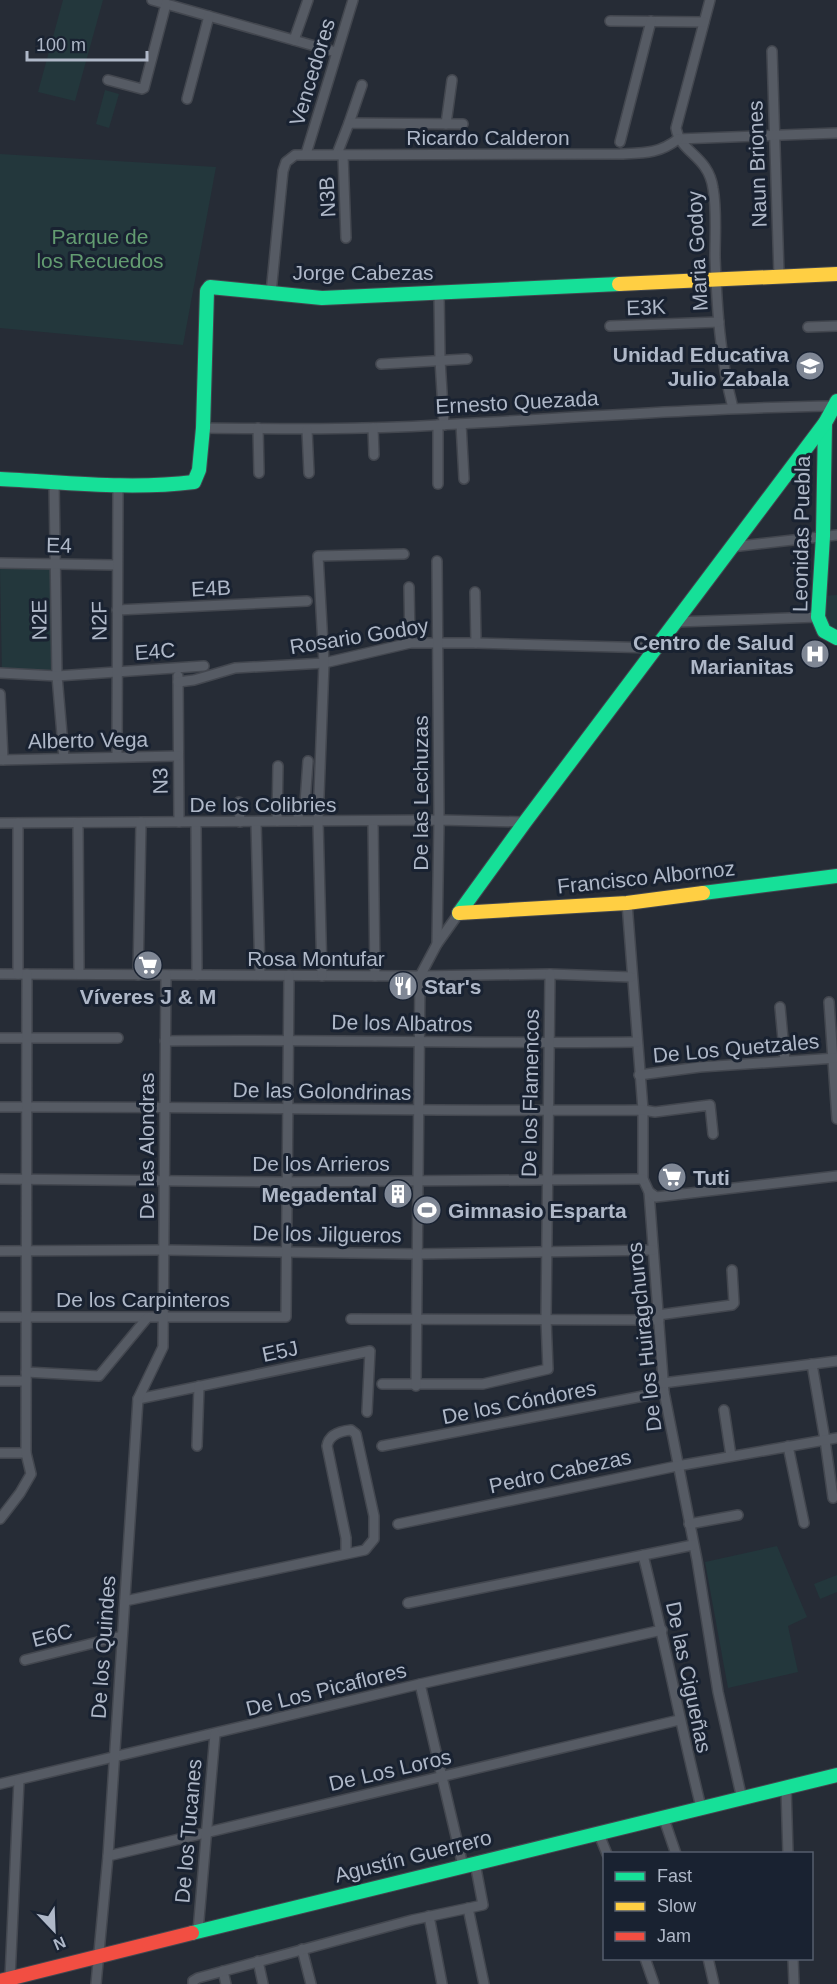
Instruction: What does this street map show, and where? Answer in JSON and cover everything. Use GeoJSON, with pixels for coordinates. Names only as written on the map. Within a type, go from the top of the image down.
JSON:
{"type":"FeatureCollection","features":[{"type":"Feature","properties":{"kind":"street"},"geometry":{"type":"LineString","coordinates":[[152,0],[166,4],[186,5],[209,16],[336,52]]}},
{"type":"Feature","properties":{"kind":"street"},"geometry":{"type":"LineString","coordinates":[[294,40],[308,0]]}},
{"type":"Feature","properties":{"kind":"street","name":"Vencedores"},"geometry":{"type":"LineString","coordinates":[[306,154],[353,0]]}},
{"type":"Feature","properties":{"kind":"street"},"geometry":{"type":"LineString","coordinates":[[710,0],[676,128],[678,139],[837,134]]}},
{"type":"Feature","properties":{"kind":"street"},"geometry":{"type":"LineString","coordinates":[[108,80],[144,88],[166,4]]}},
{"type":"Feature","properties":{"kind":"street"},"geometry":{"type":"LineString","coordinates":[[187,99],[209,16]]}},
{"type":"Feature","properties":{"kind":"street"},"geometry":{"type":"LineString","coordinates":[[610,21],[704,22]]}},
{"type":"Feature","properties":{"kind":"street"},"geometry":{"type":"LineString","coordinates":[[620,142],[651,21]]}},
{"type":"Feature","properties":{"kind":"street","name":"Naun Briones"},"geometry":{"type":"LineString","coordinates":[[772,51],[779,275]]}},
{"type":"Feature","properties":{"kind":"street"},"geometry":{"type":"LineString","coordinates":[[446,124],[452,80]]}},
{"type":"Feature","properties":{"kind":"street"},"geometry":{"type":"LineString","coordinates":[[340,154],[362,85]]}},
{"type":"Feature","properties":{"kind":"street"},"geometry":{"type":"LineString","coordinates":[[349,123],[463,124]]}},
{"type":"Feature","properties":{"kind":"street","name":"Ricardo Calderon"},"geometry":{"type":"LineString","coordinates":[[295,155],[620,154],[656,152],[678,139]]}},
{"type":"Feature","properties":{"kind":"street","name":"Maria Godoy"},"geometry":{"type":"LineString","coordinates":[[678,139],[704,162],[713,189],[719,322],[724,373],[733,408]]}},
{"type":"Feature","properties":{"kind":"street","name":"N3B"},"geometry":{"type":"LineString","coordinates":[[340,154],[346,238]]}},
{"type":"Feature","properties":{"kind":"street","name":"Vencedores"},"geometry":{"type":"LineString","coordinates":[[272,293],[283,171],[286,162],[295,155]]}},
{"type":"Feature","properties":{"kind":"street","name":"Jorge Cabezas"},"geometry":{"type":"LineString","coordinates":[[0,479],[118,485],[175,485],[194,482],[199,470],[202,428],[207,291],[214,286],[322,298],[837,274]]}},
{"type":"Feature","properties":{"kind":"street"},"geometry":{"type":"LineString","coordinates":[[438,484],[441,425],[439,293]]}},
{"type":"Feature","properties":{"kind":"street","name":"E3K"},"geometry":{"type":"LineString","coordinates":[[610,326],[719,322]]}},
{"type":"Feature","properties":{"kind":"street"},"geometry":{"type":"LineString","coordinates":[[808,327],[837,326]]}},
{"type":"Feature","properties":{"kind":"street"},"geometry":{"type":"LineString","coordinates":[[381,364],[468,359]]}},
{"type":"Feature","properties":{"kind":"street"},"geometry":{"type":"LineString","coordinates":[[416,1386],[420,976],[436,944],[825,423],[836,404]]}},
{"type":"Feature","properties":{"kind":"street","name":"Ernesto Quezada"},"geometry":{"type":"LineString","coordinates":[[202,428],[307,430],[373,428],[836,404]]}},
{"type":"Feature","properties":{"kind":"street","name":"Leonidas Puebla"},"geometry":{"type":"LineString","coordinates":[[825,423],[824,451],[830,535],[818,617],[826,634],[837,638]]}},
{"type":"Feature","properties":{"kind":"street"},"geometry":{"type":"LineString","coordinates":[[461,424],[464,479]]}},
{"type":"Feature","properties":{"kind":"street"},"geometry":{"type":"LineString","coordinates":[[258,428],[259,473]]}},
{"type":"Feature","properties":{"kind":"street"},"geometry":{"type":"LineString","coordinates":[[373,428],[374,455]]}},
{"type":"Feature","properties":{"kind":"street"},"geometry":{"type":"LineString","coordinates":[[307,430],[309,473]]}},
{"type":"Feature","properties":{"kind":"street"},"geometry":{"type":"LineString","coordinates":[[807,447],[816,444],[824,451]]}},
{"type":"Feature","properties":{"kind":"street","name":"N2E"},"geometry":{"type":"LineString","coordinates":[[54,481],[57,676],[64,758]]}},
{"type":"Feature","properties":{"kind":"street","name":"N2F"},"geometry":{"type":"LineString","coordinates":[[117,757],[118,485]]}},
{"type":"Feature","properties":{"kind":"street"},"geometry":{"type":"LineString","coordinates":[[731,548],[830,535]]}},
{"type":"Feature","properties":{"kind":"street"},"geometry":{"type":"LineString","coordinates":[[322,976],[318,822],[324,663],[318,556],[404,554]]}},
{"type":"Feature","properties":{"kind":"street"},"geometry":{"type":"LineString","coordinates":[[437,561],[439,642]]}},
{"type":"Feature","properties":{"kind":"street","name":"E4"},"geometry":{"type":"LineString","coordinates":[[0,563],[117,565]]}},
{"type":"Feature","properties":{"kind":"street"},"geometry":{"type":"LineString","coordinates":[[409,587],[410,643]]}},
{"type":"Feature","properties":{"kind":"street"},"geometry":{"type":"LineString","coordinates":[[475,592],[476,643]]}},
{"type":"Feature","properties":{"kind":"street","name":"E4B"},"geometry":{"type":"LineString","coordinates":[[117,610],[307,601]]}},
{"type":"Feature","properties":{"kind":"street"},"geometry":{"type":"LineString","coordinates":[[675,622],[818,617]]}},
{"type":"Feature","properties":{"kind":"street","name":"De las Lechuzas"},"geometry":{"type":"LineString","coordinates":[[436,944],[439,642]]}},
{"type":"Feature","properties":{"kind":"street","name":"Rosario Godoy"},"geometry":{"type":"LineString","coordinates":[[178,682],[236,669],[324,663],[410,643],[655,648]]}},
{"type":"Feature","properties":{"kind":"street","name":"E4C"},"geometry":{"type":"LineString","coordinates":[[0,673],[57,676],[204,666]]}},
{"type":"Feature","properties":{"kind":"street","name":"N3"},"geometry":{"type":"LineString","coordinates":[[178,668],[179,822]]}},
{"type":"Feature","properties":{"kind":"street"},"geometry":{"type":"LineString","coordinates":[[0,694],[1,760]]}},
{"type":"Feature","properties":{"kind":"street","name":"Alberto Vega"},"geometry":{"type":"LineString","coordinates":[[1,760],[178,756]]}},
{"type":"Feature","properties":{"kind":"street"},"geometry":{"type":"LineString","coordinates":[[298,821],[298,815],[305,803],[308,761]]}},
{"type":"Feature","properties":{"kind":"street"},"geometry":{"type":"LineString","coordinates":[[277,821],[278,766]]}},
{"type":"Feature","properties":{"kind":"street"},"geometry":{"type":"LineString","coordinates":[[239,802],[240,822]]}},
{"type":"Feature","properties":{"kind":"street","name":"De los Colibries"},"geometry":{"type":"LineString","coordinates":[[0,823],[439,820],[525,822]]}},
{"type":"Feature","properties":{"kind":"street"},"geometry":{"type":"LineString","coordinates":[[373,821],[375,976]]}},
{"type":"Feature","properties":{"kind":"street"},"geometry":{"type":"LineString","coordinates":[[138,975],[141,822]]}},
{"type":"Feature","properties":{"kind":"street"},"geometry":{"type":"LineString","coordinates":[[196,822],[197,975]]}},
{"type":"Feature","properties":{"kind":"street"},"geometry":{"type":"LineString","coordinates":[[256,822],[260,975]]}},
{"type":"Feature","properties":{"kind":"street"},"geometry":{"type":"LineString","coordinates":[[0,1519],[31,1474],[26,1453],[26,1036],[18,823]]}},
{"type":"Feature","properties":{"kind":"street"},"geometry":{"type":"LineString","coordinates":[[78,823],[79,974]]}},
{"type":"Feature","properties":{"kind":"street","name":"Francisco Albornoz"},"geometry":{"type":"LineString","coordinates":[[459,913],[627,903],[837,876]]}},
{"type":"Feature","properties":{"kind":"street","name":"De los Huiragchuros"},"geometry":{"type":"LineString","coordinates":[[627,903],[643,1110],[643,1179],[649,1192],[664,1387],[718,1692],[742,1799]]}},
{"type":"Feature","properties":{"kind":"street","name":"Rosa Montufar"},"geometry":{"type":"LineString","coordinates":[[0,974],[322,976],[550,974],[632,977]]}},
{"type":"Feature","properties":{"kind":"street","name":"De los Flamencos"},"geometry":{"type":"LineString","coordinates":[[382,1384],[416,1386],[483,1384],[548,1369],[546,1251],[550,974]]}},
{"type":"Feature","properties":{"kind":"street","name":"De las Alondras"},"geometry":{"type":"LineString","coordinates":[[163,1318],[166,975]]}},
{"type":"Feature","properties":{"kind":"street"},"geometry":{"type":"LineString","coordinates":[[286,1252],[289,975]]}},
{"type":"Feature","properties":{"kind":"street"},"geometry":{"type":"LineString","coordinates":[[829,1002],[835,1058],[837,1119]]}},
{"type":"Feature","properties":{"kind":"street"},"geometry":{"type":"LineString","coordinates":[[780,1008],[785,1061]]}},
{"type":"Feature","properties":{"kind":"street"},"geometry":{"type":"LineString","coordinates":[[0,1038],[26,1036],[118,1038]]}},
{"type":"Feature","properties":{"kind":"street","name":"De los Albatros"},"geometry":{"type":"LineString","coordinates":[[165,1041],[288,1039],[420,1042],[638,1042]]}},
{"type":"Feature","properties":{"kind":"street","name":"De Los Quetzales"},"geometry":{"type":"LineString","coordinates":[[639,1075],[700,1067],[835,1058]]}},
{"type":"Feature","properties":{"kind":"street","name":"De las Golondrinas"},"geometry":{"type":"LineString","coordinates":[[0,1107],[287,1108],[418,1112],[643,1110],[655,1112],[710,1105],[713,1134]]}},
{"type":"Feature","properties":{"kind":"street"},"geometry":{"type":"LineString","coordinates":[[649,1192],[656,1197],[665,1197],[837,1176]]}},
{"type":"Feature","properties":{"kind":"street","name":"De los Arrieros"},"geometry":{"type":"LineString","coordinates":[[0,1179],[286,1182],[643,1179]]}},
{"type":"Feature","properties":{"kind":"street","name":"De los Jilgueros"},"geometry":{"type":"LineString","coordinates":[[0,1251],[164,1250],[417,1254],[653,1250]]}},
{"type":"Feature","properties":{"kind":"street","name":"De los Carpinteros"},"geometry":{"type":"LineString","coordinates":[[0,1317],[286,1317],[286,1252]]}},
{"type":"Feature","properties":{"kind":"street"},"geometry":{"type":"LineString","coordinates":[[351,1319],[658,1317],[732,1305],[734,1303],[732,1270]]}},
{"type":"Feature","properties":{"kind":"street"},"geometry":{"type":"LineString","coordinates":[[0,1381],[26,1376],[99,1376],[147,1318]]}},
{"type":"Feature","properties":{"kind":"street","name":"De los Quindes"},"geometry":{"type":"LineString","coordinates":[[96,1984],[108,1856],[138,1399],[162,1347],[163,1318]]}},
{"type":"Feature","properties":{"kind":"street","name":"E5J"},"geometry":{"type":"LineString","coordinates":[[138,1399],[370,1351],[367,1412]]}},
{"type":"Feature","properties":{"kind":"street","name":"De los Cóndores"},"geometry":{"type":"LineString","coordinates":[[382,1446],[664,1387],[837,1361]]}},
{"type":"Feature","properties":{"kind":"street"},"geometry":{"type":"LineString","coordinates":[[812,1364],[833,1498]]}},
{"type":"Feature","properties":{"kind":"street"},"geometry":{"type":"LineString","coordinates":[[197,1446],[199,1386]]}},
{"type":"Feature","properties":{"kind":"street"},"geometry":{"type":"LineString","coordinates":[[724,1410],[731,1456]]}},
{"type":"Feature","properties":{"kind":"street"},"geometry":{"type":"LineString","coordinates":[[125,1601],[365,1550],[374,1539],[374,1516],[357,1434],[349,1430],[333,1436],[328,1440],[327,1446],[346,1538],[345,1554]]}},
{"type":"Feature","properties":{"kind":"street","name":"Pedro Cabezas"},"geometry":{"type":"LineString","coordinates":[[398,1524],[677,1466],[837,1438]]}},
{"type":"Feature","properties":{"kind":"street"},"geometry":{"type":"LineString","coordinates":[[788,1446],[804,1523]]}},
{"type":"Feature","properties":{"kind":"street"},"geometry":{"type":"LineString","coordinates":[[0,1452],[26,1453]]}},
{"type":"Feature","properties":{"kind":"street"},"geometry":{"type":"LineString","coordinates":[[689,1524],[738,1515]]}},
{"type":"Feature","properties":{"kind":"street"},"geometry":{"type":"LineString","coordinates":[[408,1603],[693,1545]]}},
{"type":"Feature","properties":{"kind":"street","name":"De las Cigueñas"},"geometry":{"type":"LineString","coordinates":[[643,1555],[662,1630],[679,1720],[701,1807]]}},
{"type":"Feature","properties":{"kind":"street","name":"De Los Picaflores"},"geometry":{"type":"LineString","coordinates":[[0,1784],[420,1684],[662,1630]]}},
{"type":"Feature","properties":{"kind":"street","name":"E6C"},"geometry":{"type":"LineString","coordinates":[[25,1660],[122,1636]]}},
{"type":"Feature","properties":{"kind":"street"},"geometry":{"type":"LineString","coordinates":[[193,1984],[198,1978],[302,1949],[429,1916],[483,1905],[442,1777],[420,1684]]}},
{"type":"Feature","properties":{"kind":"street","name":"De Los Loros"},"geometry":{"type":"LineString","coordinates":[[108,1856],[679,1720]]}},
{"type":"Feature","properties":{"kind":"street","name":"De los Tucanes"},"geometry":{"type":"LineString","coordinates":[[198,1931],[215,1734]]}},
{"type":"Feature","properties":{"kind":"street","name":"Agustín Guerrero"},"geometry":{"type":"LineString","coordinates":[[5,1979],[837,1775]]}},
{"type":"Feature","properties":{"kind":"street"},"geometry":{"type":"LineString","coordinates":[[5,1979],[20,1780]]}},
{"type":"Feature","properties":{"kind":"street"},"geometry":{"type":"LineString","coordinates":[[786,1786],[788,1852]]}},
{"type":"Feature","properties":{"kind":"street"},"geometry":{"type":"LineString","coordinates":[[663,1816],[675,1852]]}},
{"type":"Feature","properties":{"kind":"street"},"geometry":{"type":"LineString","coordinates":[[598,1832],[606,1852]]}},
{"type":"Feature","properties":{"kind":"street"},"geometry":{"type":"LineString","coordinates":[[468,1908],[484,1984]]}},
{"type":"Feature","properties":{"kind":"street"},"geometry":{"type":"LineString","coordinates":[[429,1916],[442,1984]]}},
{"type":"Feature","properties":{"kind":"street"},"geometry":{"type":"LineString","coordinates":[[302,1949],[311,1984]]}},
{"type":"Feature","properties":{"kind":"street"},"geometry":{"type":"LineString","coordinates":[[645,1960],[654,1984]]}},
{"type":"Feature","properties":{"kind":"street"},"geometry":{"type":"LineString","coordinates":[[708,1960],[714,1984]]}},
{"type":"Feature","properties":{"kind":"street"},"geometry":{"type":"LineString","coordinates":[[793,1960],[794,1984]]}},
{"type":"Feature","properties":{"kind":"street"},"geometry":{"type":"LineString","coordinates":[[258,1961],[263,1984]]}},
{"type":"Feature","properties":{"kind":"street"},"geometry":{"type":"LineString","coordinates":[[223,1971],[226,1984]]}},
{"type":"Feature","properties":{"kind":"green space"},"geometry":{"type":"Polygon","coordinates":[[[63,0],[103,0],[75,101],[38,92],[63,0]]]}},
{"type":"Feature","properties":{"kind":"green space"},"geometry":{"type":"Polygon","coordinates":[[[105,90],[119,94],[109,128],[96,124],[105,90]]]}},
{"type":"Feature","properties":{"kind":"green space","name":"Parque de los Recuedos"},"geometry":{"type":"Polygon","coordinates":[[[0,154],[216,167],[183,345],[0,328],[0,154]]]}},
{"type":"Feature","properties":{"kind":"green space"},"geometry":{"type":"Polygon","coordinates":[[[50,565],[53,672],[2,673],[0,566],[50,565]]]}},
{"type":"Feature","properties":{"kind":"green space"},"geometry":{"type":"Polygon","coordinates":[[[837,595],[837,632],[824,626],[821,596],[837,595]]]}},
{"type":"Feature","properties":{"kind":"green space"},"geometry":{"type":"Polygon","coordinates":[[[777,1546],[807,1617],[788,1626],[798,1672],[728,1688],[705,1562],[777,1546]]]}},
{"type":"Feature","properties":{"kind":"green space"},"geometry":{"type":"Polygon","coordinates":[[[837,1575],[837,1592],[820,1599],[814,1584],[837,1575]]]}},
{"type":"Feature","properties":{"kind":"traffic: fast"},"geometry":{"type":"LineString","coordinates":[[0,479],[121,485],[194,482],[199,470],[203,428],[207,291],[210,287],[322,298],[619,284]]}},
{"type":"Feature","properties":{"kind":"traffic: fast"},"geometry":{"type":"LineString","coordinates":[[459,913],[825,423],[837,401]]}},
{"type":"Feature","properties":{"kind":"traffic: fast"},"geometry":{"type":"LineString","coordinates":[[825,423],[823,536],[818,617],[824,631],[837,638]]}},
{"type":"Feature","properties":{"kind":"traffic: fast"},"geometry":{"type":"LineString","coordinates":[[703,893],[837,876]]}},
{"type":"Feature","properties":{"kind":"traffic: fast"},"geometry":{"type":"LineString","coordinates":[[192,1933],[837,1775]]}},
{"type":"Feature","properties":{"kind":"traffic: slow"},"geometry":{"type":"LineString","coordinates":[[619,284],[837,274]]}},
{"type":"Feature","properties":{"kind":"traffic: slow"},"geometry":{"type":"LineString","coordinates":[[459,913],[627,903],[703,893]]}},
{"type":"Feature","properties":{"kind":"traffic: jam"},"geometry":{"type":"LineString","coordinates":[[0,1981],[192,1933]]}},
{"type":"Feature","properties":{"kind":"place","name":"Unidad Educativa Julio Zabala"},"geometry":{"type":"Point","coordinates":[810,366]}},
{"type":"Feature","properties":{"kind":"place","name":"Centro de Salud Marianitas"},"geometry":{"type":"Point","coordinates":[815,654]}},
{"type":"Feature","properties":{"kind":"place","name":"Víveres J & M"},"geometry":{"type":"Point","coordinates":[148,965]}},
{"type":"Feature","properties":{"kind":"place","name":"Star's"},"geometry":{"type":"Point","coordinates":[403,986]}},
{"type":"Feature","properties":{"kind":"place","name":"Tuti"},"geometry":{"type":"Point","coordinates":[672,1177]}},
{"type":"Feature","properties":{"kind":"place","name":"Megadental"},"geometry":{"type":"Point","coordinates":[398,1194]}},
{"type":"Feature","properties":{"kind":"place","name":"Gimnasio Esparta"},"geometry":{"type":"Point","coordinates":[427,1210]}}]}
